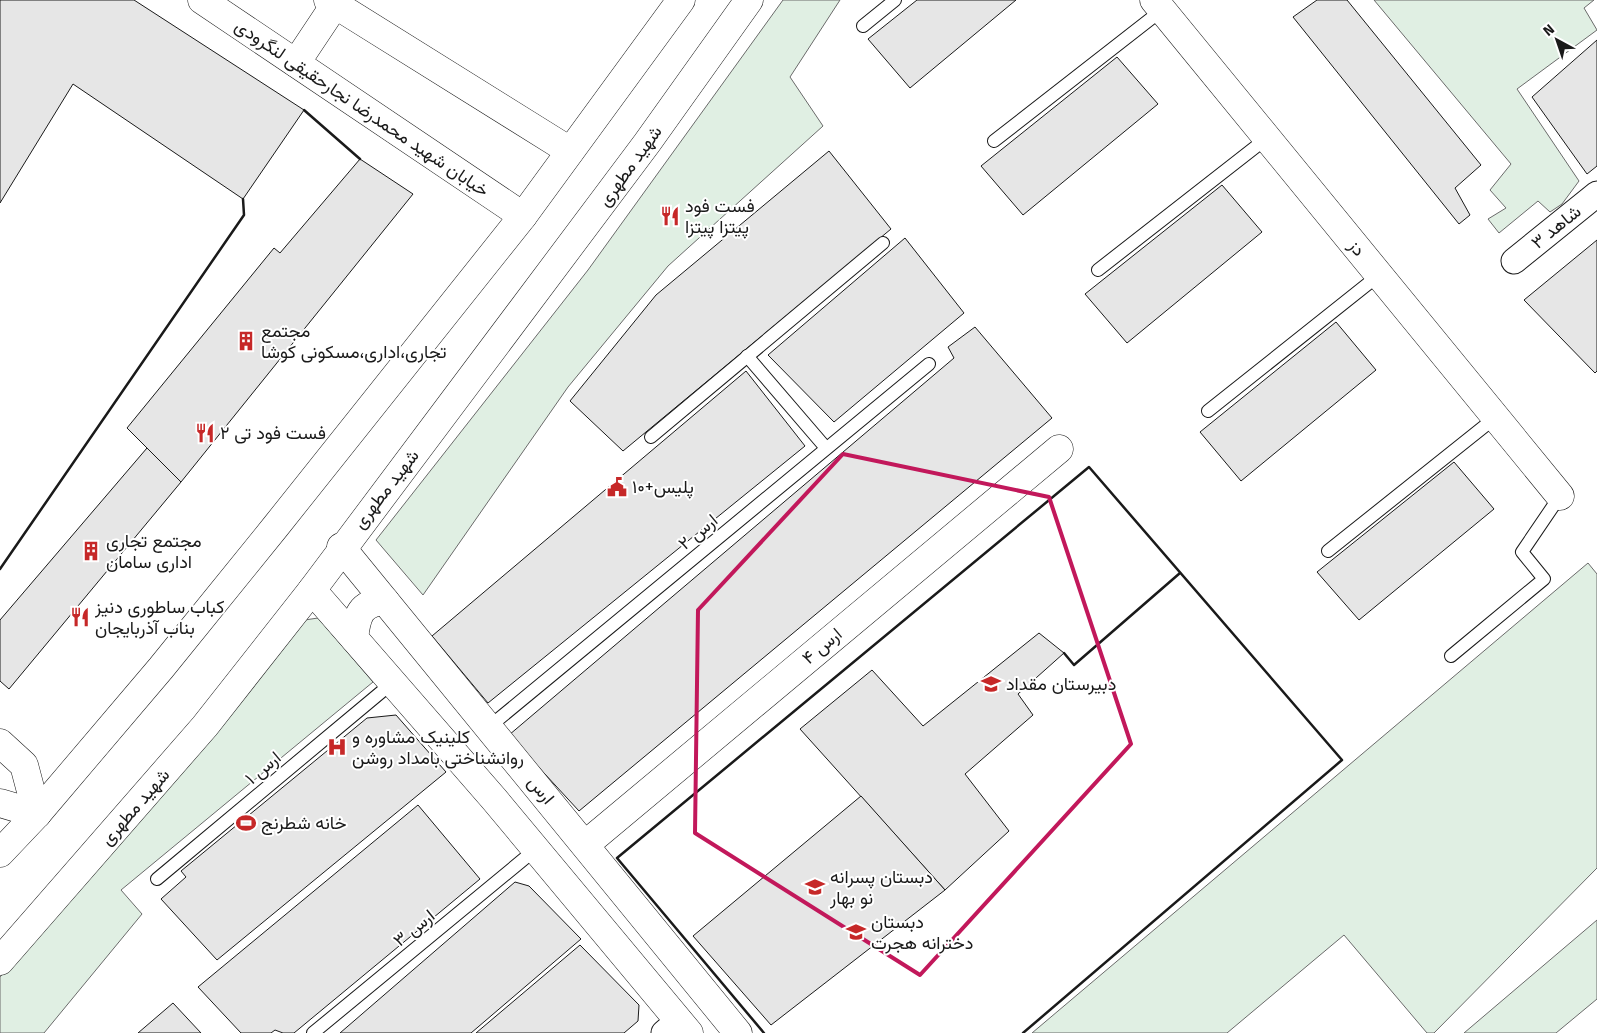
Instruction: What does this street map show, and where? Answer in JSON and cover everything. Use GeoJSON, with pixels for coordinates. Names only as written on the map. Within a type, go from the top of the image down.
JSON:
{"type":"FeatureCollection","features":[{"type":"Feature","properties":{"kind":"street","name":"خیابان شهید محمدرضا نجارحقیقی لنگرودی"},"geometry":{"type":"LineString","coordinates":[[202,0],[523,216]]}},
{"type":"Feature","properties":{"kind":"street"},"geometry":{"type":"LineString","coordinates":[[0,853],[37,814],[168,660],[523,216],[681,0]]}},
{"type":"Feature","properties":{"kind":"street","name":"شهید مطهری"},"geometry":{"type":"LineString","coordinates":[[0,961],[205,726],[312,590],[341,548],[647,143],[750,0]]}},
{"type":"Feature","properties":{"kind":"street"},"geometry":{"type":"LineString","coordinates":[[296,63],[334,2],[570,151]]}},
{"type":"Feature","properties":{"kind":"street","name":"دز"},"geometry":{"type":"LineString","coordinates":[[1158,5],[1560,496]]}},
{"type":"Feature","properties":{"kind":"street","name":"شاهد ۳"},"geometry":{"type":"LineString","coordinates":[[1514,261],[1597,194]]}},
{"type":"Feature","properties":{"kind":"street","name":"ارس ۴"},"geometry":{"type":"LineString","coordinates":[[586,844],[1059,449]]}},
{"type":"Feature","properties":{"kind":"street","name":"ارس"},"geometry":{"type":"LineString","coordinates":[[341,548],[586,844],[738,1033]]}},
{"type":"Feature","properties":{"kind":"street"},"geometry":{"type":"LineString","coordinates":[[312,590],[494,799],[604,930],[677,1029]]}},
{"type":"Feature","properties":{"kind":"street"},"geometry":{"type":"LineString","coordinates":[[354,638],[357,616],[372,602],[386,601]]}},
{"type":"Feature","properties":{"kind":"street"},"geometry":{"type":"LineString","coordinates":[[0,743],[24,764],[37,814]]}},
{"type":"Feature","properties":{"kind":"street"},"geometry":{"type":"LineString","coordinates":[[494,799],[526,772]]}},
{"type":"Feature","properties":{"kind":"street"},"geometry":{"type":"LineString","coordinates":[[0,803],[37,814]]}},
{"type":"Feature","properties":{"kind":"street"},"geometry":{"type":"LineString","coordinates":[[604,930],[636,906]]}},
{"type":"Feature","properties":{"kind":"lane"},"geometry":{"type":"LineString","coordinates":[[863,26],[895,0]]}},
{"type":"Feature","properties":{"kind":"lane"},"geometry":{"type":"LineString","coordinates":[[994,141],[1158,5]]}},
{"type":"Feature","properties":{"kind":"lane"},"geometry":{"type":"LineString","coordinates":[[1098,270],[1267,138]]}},
{"type":"Feature","properties":{"kind":"lane"},"geometry":{"type":"LineString","coordinates":[[651,437],[883,242]]}},
{"type":"Feature","properties":{"kind":"lane"},"geometry":{"type":"LineString","coordinates":[[1208,411],[1379,275]]}},
{"type":"Feature","properties":{"kind":"lane"},"geometry":{"type":"LineString","coordinates":[[747,356],[826,448]]}},
{"type":"Feature","properties":{"kind":"lane","name":"ارس ۲"},"geometry":{"type":"LineString","coordinates":[[489,727],[929,364]]}},
{"type":"Feature","properties":{"kind":"lane"},"geometry":{"type":"LineString","coordinates":[[1328,551],[1496,417]]}},
{"type":"Feature","properties":{"kind":"lane"},"geometry":{"type":"LineString","coordinates":[[1451,656],[1544,579],[1522,552],[1560,496]]}},
{"type":"Feature","properties":{"kind":"lane","name":"ارس ۱"},"geometry":{"type":"LineString","coordinates":[[157,879],[392,683]]}},
{"type":"Feature","properties":{"kind":"lane","name":"ارس ۳"},"geometry":{"type":"LineString","coordinates":[[313,1033],[536,849]]}},
{"type":"Feature","properties":{"kind":"highlighted area"},"geometry":{"type":"Polygon","coordinates":[[[843,454],[1049,497],[1131,744],[920,975],[695,833],[698,610],[843,454]]]}},
{"type":"Feature","properties":{"kind":"green space"},"geometry":{"type":"Polygon","coordinates":[[[783,0],[840,0],[790,77],[823,126],[668,266],[568,387],[423,595],[376,540],[588,270],[783,0]]]}},
{"type":"Feature","properties":{"kind":"green space"},"geometry":{"type":"Polygon","coordinates":[[[1374,0],[1594,0],[1584,8],[1597,30],[1517,89],[1579,181],[1562,204],[1550,212],[1538,201],[1499,233],[1488,219],[1506,208],[1490,190],[1511,164],[1374,0]]]}},
{"type":"Feature","properties":{"kind":"green space"},"geometry":{"type":"Polygon","coordinates":[[[1588,563],[1597,574],[1597,868],[1434,1033],[1427,1033],[1344,935],[1227,1033],[1032,1033],[1588,563]]]}},
{"type":"Feature","properties":{"kind":"green space"},"geometry":{"type":"Polygon","coordinates":[[[318,618],[373,682],[121,890],[142,914],[44,1033],[0,1033],[0,977],[298,621],[318,618]]]}},
{"type":"Feature","properties":{"kind":"green space"},"geometry":{"type":"Polygon","coordinates":[[[1597,920],[1597,999],[1556,1033],[1464,1033],[1597,920]]]}},
{"type":"Feature","properties":{"kind":"building"},"geometry":{"type":"Polygon","coordinates":[[[0,0],[134,0],[304,110],[243,199],[73,84],[0,203],[0,0]]]}},
{"type":"Feature","properties":{"kind":"building"},"geometry":{"type":"Polygon","coordinates":[[[917,0],[1016,0],[910,88],[868,39],[917,0]]]}},
{"type":"Feature","properties":{"kind":"building"},"geometry":{"type":"Polygon","coordinates":[[[1317,0],[1347,0],[1481,165],[1455,188],[1470,215],[1459,224],[1293,17],[1317,0]]]}},
{"type":"Feature","properties":{"kind":"building"},"geometry":{"type":"Polygon","coordinates":[[[1597,40],[1597,166],[1587,174],[1532,97],[1597,40]]]}},
{"type":"Feature","properties":{"kind":"building"},"geometry":{"type":"Polygon","coordinates":[[[1117,57],[1158,104],[1023,215],[981,166],[1117,57]]]}},
{"type":"Feature","properties":{"kind":"building"},"geometry":{"type":"Polygon","coordinates":[[[829,151],[891,229],[623,451],[570,401],[656,295],[829,151]]]}},
{"type":"Feature","properties":{"kind":"building","name":"مجتمع تجاری،اداری،مسکونی کوشا"},"geometry":{"type":"Polygon","coordinates":[[[360,159],[413,194],[181,482],[127,428],[274,248],[280,253],[360,159]]]}},
{"type":"Feature","properties":{"kind":"building"},"geometry":{"type":"Polygon","coordinates":[[[1222,185],[1262,232],[1127,343],[1085,294],[1222,185]]]}},
{"type":"Feature","properties":{"kind":"building"},"geometry":{"type":"Polygon","coordinates":[[[905,238],[964,313],[834,422],[768,355],[905,238]]]}},
{"type":"Feature","properties":{"kind":"building"},"geometry":{"type":"Polygon","coordinates":[[[1597,240],[1597,371],[1595,373],[1524,300],[1597,240]]]}},
{"type":"Feature","properties":{"kind":"building"},"geometry":{"type":"Polygon","coordinates":[[[1336,322],[1376,370],[1241,481],[1200,432],[1336,322]]]}},
{"type":"Feature","properties":{"kind":"building"},"geometry":{"type":"Polygon","coordinates":[[[975,327],[1052,418],[579,811],[509,735],[954,358],[948,347],[975,327]]]}},
{"type":"Feature","properties":{"kind":"building"},"geometry":{"type":"Polygon","coordinates":[[[746,371],[805,446],[488,703],[432,636],[746,371]]]}},
{"type":"Feature","properties":{"kind":"building","name":"مجتمع تجاری اداری سامان"},"geometry":{"type":"Polygon","coordinates":[[[147,448],[181,482],[9,689],[0,681],[0,620],[147,448]]]}},
{"type":"Feature","properties":{"kind":"building"},"geometry":{"type":"Polygon","coordinates":[[[1454,462],[1494,509],[1359,620],[1317,572],[1454,462]]]}},
{"type":"Feature","properties":{"kind":"building"},"geometry":{"type":"Polygon","coordinates":[[[1039,633],[1064,653],[1018,694],[1033,715],[965,774],[1009,831],[945,890],[800,729],[872,670],[923,726],[1039,633]]]}},
{"type":"Feature","properties":{"kind":"building"},"geometry":{"type":"Polygon","coordinates":[[[396,715],[446,772],[217,960],[161,899],[186,877],[181,871],[367,718],[396,715]]]}},
{"type":"Feature","properties":{"kind":"building"},"geometry":{"type":"Polygon","coordinates":[[[861,796],[945,890],[771,1025],[693,936],[861,796]]]}},
{"type":"Feature","properties":{"kind":"building"},"geometry":{"type":"Polygon","coordinates":[[[418,805],[480,879],[294,1033],[283,1033],[275,1030],[271,1033],[241,1033],[198,987],[418,805]]]}},
{"type":"Feature","properties":{"kind":"building"},"geometry":{"type":"Polygon","coordinates":[[[515,882],[529,886],[581,939],[471,1033],[340,1033],[515,882]]]}},
{"type":"Feature","properties":{"kind":"building"},"geometry":{"type":"Polygon","coordinates":[[[580,945],[639,1005],[638,1021],[624,1033],[476,1033],[580,945]]]}},
{"type":"Feature","properties":{"kind":"building"},"geometry":{"type":"Polygon","coordinates":[[[173,1003],[201,1033],[138,1033],[173,1003]]]}},
{"type":"Feature","properties":{"kind":"wall"},"geometry":{"type":"LineString","coordinates":[[304,110],[360,159]]}},
{"type":"Feature","properties":{"kind":"wall"},"geometry":{"type":"LineString","coordinates":[[0,569],[244,215],[243,199]]}},
{"type":"Feature","properties":{"kind":"wall"},"geometry":{"type":"LineString","coordinates":[[764,1033],[617,858],[1089,467],[1342,760],[1023,1033]]}},
{"type":"Feature","properties":{"kind":"wall"},"geometry":{"type":"LineString","coordinates":[[1064,653],[1074,665],[1180,573]]}},
{"type":"Feature","properties":{"kind":"place","name":"فست فود پیتزا پیتزا"},"geometry":{"type":"Point","coordinates":[670,216]}},
{"type":"Feature","properties":{"kind":"place","name":"مجتمع تجاری،اداری،مسکونی کوشا"},"geometry":{"type":"Point","coordinates":[246,341]}},
{"type":"Feature","properties":{"kind":"place","name":"فست فود تی ۲"},"geometry":{"type":"Point","coordinates":[205,433]}},
{"type":"Feature","properties":{"kind":"place","name":"پلیس+۱۰"},"geometry":{"type":"Point","coordinates":[617,487]}},
{"type":"Feature","properties":{"kind":"place","name":"مجتمع تجاری اداری سامان"},"geometry":{"type":"Point","coordinates":[91,551]}},
{"type":"Feature","properties":{"kind":"place","name":"کباب ساطوری دنیز بناب آذربایجان"},"geometry":{"type":"Point","coordinates":[80,617]}},
{"type":"Feature","properties":{"kind":"place","name":"دبیرستان مقداد"},"geometry":{"type":"Point","coordinates":[991,684]}},
{"type":"Feature","properties":{"kind":"place","name":"کلینیک مشاوره و روانشناختی بامداد روشن"},"geometry":{"type":"Point","coordinates":[337,747]}},
{"type":"Feature","properties":{"kind":"place","name":"خانه شطرنج"},"geometry":{"type":"Point","coordinates":[246,823]}},
{"type":"Feature","properties":{"kind":"place","name":"دبستان پسرانه نو بهار"},"geometry":{"type":"Point","coordinates":[815,887]}},
{"type":"Feature","properties":{"kind":"place","name":"دبستان دخترانه هجرت"},"geometry":{"type":"Point","coordinates":[856,932]}}]}
